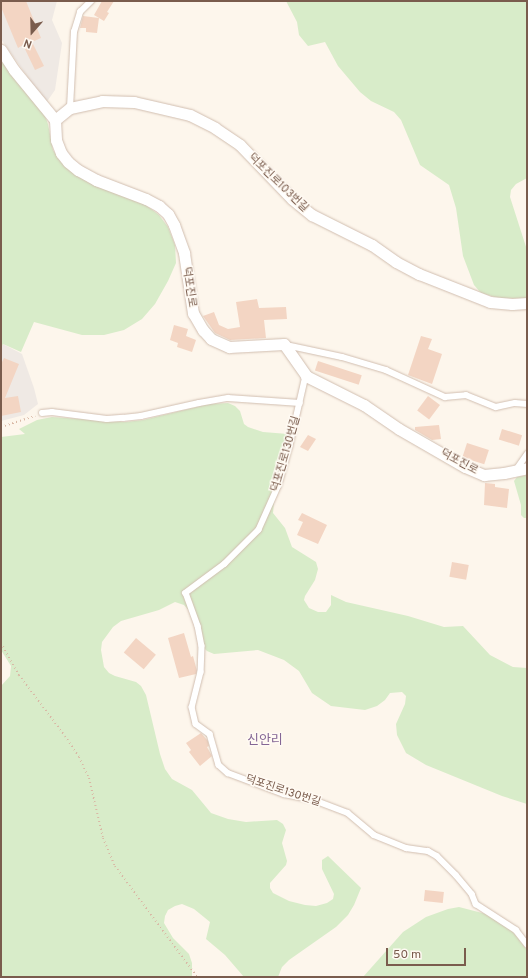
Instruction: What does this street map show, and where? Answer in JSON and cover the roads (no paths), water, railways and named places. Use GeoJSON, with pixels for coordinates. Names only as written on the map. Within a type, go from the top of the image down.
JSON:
{"type":"FeatureCollection","features":[{"type":"Feature","properties":{"kind":"street"},"geometry":{"type":"LineString","coordinates":[[1,50],[55,120]]}},
{"type":"Feature","properties":{"kind":"street","name":"덕포진로103번길"},"geometry":{"type":"LineString","coordinates":[[55,120],[70,108],[102,101],[134,102],[190,115],[215,128],[240,145],[292,199],[312,215],[372,245],[396,262],[419,274],[490,302],[512,304],[527,303]]}},
{"type":"Feature","properties":{"kind":"street","name":"덕포진로"},"geometry":{"type":"LineString","coordinates":[[55,120],[56,140],[61,153],[68,162],[78,170],[96,180],[146,198],[168,214],[174,225],[184,253],[194,313],[203,330],[211,339],[229,347],[284,344],[306,376],[364,405],[399,430],[478,472],[484,475],[522,469]]}},
{"type":"Feature","properties":{"kind":"lane"},"geometry":{"type":"LineString","coordinates":[[70,108],[74,32],[80,12],[91,1]]}},
{"type":"Feature","properties":{"kind":"lane"},"geometry":{"type":"LineString","coordinates":[[284,344],[342,357],[386,370],[445,397],[466,395],[496,407],[515,403],[527,404]]}},
{"type":"Feature","properties":{"kind":"lane","name":"덕포진로130번길"},"geometry":{"type":"LineString","coordinates":[[306,376],[279,485],[259,530],[225,564],[186,593],[198,626],[202,646],[201,672],[192,707],[196,724],[210,734],[218,765],[228,773],[284,794],[314,800],[348,813],[374,835],[406,848],[428,852],[437,856],[472,894],[476,904],[516,930],[527,944]]}},
{"type":"Feature","properties":{"kind":"lane"},"geometry":{"type":"LineString","coordinates":[[42,413],[52,412],[106,419],[123,418],[141,416],[199,402],[228,398],[300,404]]}},
{"type":"Feature","properties":{"kind":"lane"},"geometry":{"type":"LineString","coordinates":[[522,469],[527,454]]}},
{"type":"Feature","properties":{"kind":"district","name":"신안리"},"geometry":{"type":"Point","coordinates":[265,741]}}]}
